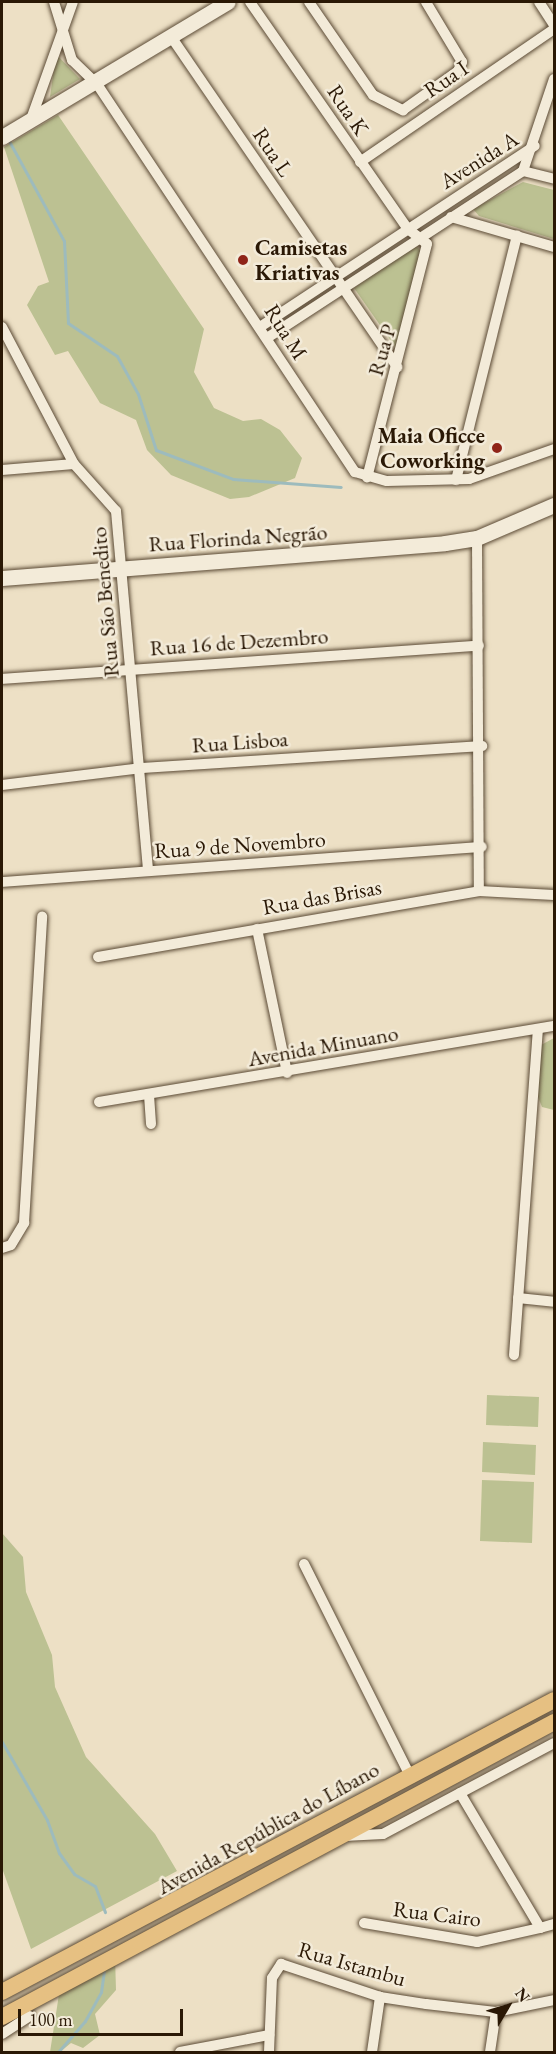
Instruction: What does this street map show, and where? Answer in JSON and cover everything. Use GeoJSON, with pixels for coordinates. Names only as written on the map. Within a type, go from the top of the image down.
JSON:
{"type":"FeatureCollection","features":[{"type":"Feature","properties":{"kind":"main road","name":"Avenida República do Líbano"},"geometry":{"type":"LineString","coordinates":[[2,1992],[555,1700]]}},
{"type":"Feature","properties":{"kind":"main road","name":"Avenida República do Líbano"},"geometry":{"type":"LineString","coordinates":[[2,2017],[337,1835],[555,1722]]}},
{"type":"Feature","properties":{"kind":"street","name":"Rua M"},"geometry":{"type":"LineString","coordinates":[[54,2],[72,60],[97,84],[260,327],[339,454],[367,477]]}},
{"type":"Feature","properties":{"kind":"street"},"geometry":{"type":"LineString","coordinates":[[29,124],[62,26],[73,2]]}},
{"type":"Feature","properties":{"kind":"street"},"geometry":{"type":"LineString","coordinates":[[2,137],[29,124],[97,84],[228,2]]}},
{"type":"Feature","properties":{"kind":"street","name":"Rua K"},"geometry":{"type":"LineString","coordinates":[[250,2],[360,162],[408,229],[418,237]]}},
{"type":"Feature","properties":{"kind":"street"},"geometry":{"type":"LineString","coordinates":[[309,2],[373,95],[403,110],[458,71],[462,62],[457,46],[426,2]]}},
{"type":"Feature","properties":{"kind":"street","name":"Rua I"},"geometry":{"type":"LineString","coordinates":[[360,162],[555,27],[539,2]]}},
{"type":"Feature","properties":{"kind":"street","name":"Rua L"},"geometry":{"type":"LineString","coordinates":[[172,38],[397,367]]}},
{"type":"Feature","properties":{"kind":"street"},"geometry":{"type":"LineString","coordinates":[[535,146],[555,79]]}},
{"type":"Feature","properties":{"kind":"street","name":"Avenida A"},"geometry":{"type":"LineString","coordinates":[[260,327],[334,276],[535,146]]}},
{"type":"Feature","properties":{"kind":"street","name":"Avenida A"},"geometry":{"type":"LineString","coordinates":[[267,338],[418,237],[523,171],[535,146]]}},
{"type":"Feature","properties":{"kind":"street"},"geometry":{"type":"LineString","coordinates":[[523,171],[555,179]]}},
{"type":"Feature","properties":{"kind":"street"},"geometry":{"type":"LineString","coordinates":[[452,217],[555,247]]}},
{"type":"Feature","properties":{"kind":"street"},"geometry":{"type":"LineString","coordinates":[[456,480],[517,236]]}},
{"type":"Feature","properties":{"kind":"street","name":"Rua P"},"geometry":{"type":"LineString","coordinates":[[367,477],[428,257],[427,244],[418,237]]}},
{"type":"Feature","properties":{"kind":"street","name":"Rua São Benedito"},"geometry":{"type":"LineString","coordinates":[[3,335],[74,464],[116,511],[130,669],[142,768],[148,871]]}},
{"type":"Feature","properties":{"kind":"street"},"geometry":{"type":"LineString","coordinates":[[367,477],[416,483],[456,480],[554,446]]}},
{"type":"Feature","properties":{"kind":"street"},"geometry":{"type":"LineString","coordinates":[[2,470],[74,464]]}},
{"type":"Feature","properties":{"kind":"street","name":"Rua Florinda Negrão"},"geometry":{"type":"LineString","coordinates":[[2,578],[123,570],[477,538],[555,505]]}},
{"type":"Feature","properties":{"kind":"street"},"geometry":{"type":"LineString","coordinates":[[477,538],[482,746],[482,847],[479,891]]}},
{"type":"Feature","properties":{"kind":"street","name":"Rua 16 de Dezembro"},"geometry":{"type":"LineString","coordinates":[[2,679],[479,646]]}},
{"type":"Feature","properties":{"kind":"street","name":"Rua Lisboa"},"geometry":{"type":"LineString","coordinates":[[2,785],[142,768],[482,746]]}},
{"type":"Feature","properties":{"kind":"street","name":"Rua 9 de Novembro"},"geometry":{"type":"LineString","coordinates":[[2,882],[482,847]]}},
{"type":"Feature","properties":{"kind":"street","name":"Rua das Brisas"},"geometry":{"type":"LineString","coordinates":[[98,957],[479,891],[555,895]]}},
{"type":"Feature","properties":{"kind":"street"},"geometry":{"type":"LineString","coordinates":[[2,1248],[11,1245],[24,1223],[42,917]]}},
{"type":"Feature","properties":{"kind":"street"},"geometry":{"type":"LineString","coordinates":[[257,929],[287,1073]]}},
{"type":"Feature","properties":{"kind":"street","name":"Avenida Minuano"},"geometry":{"type":"LineString","coordinates":[[99,1102],[287,1073],[555,1026]]}},
{"type":"Feature","properties":{"kind":"street"},"geometry":{"type":"LineString","coordinates":[[514,1354],[538,1029]]}},
{"type":"Feature","properties":{"kind":"street"},"geometry":{"type":"LineString","coordinates":[[149,1095],[151,1124]]}},
{"type":"Feature","properties":{"kind":"street"},"geometry":{"type":"LineString","coordinates":[[518,1298],[555,1302]]}},
{"type":"Feature","properties":{"kind":"street"},"geometry":{"type":"LineString","coordinates":[[304,1564],[410,1776]]}},
{"type":"Feature","properties":{"kind":"street","name":"Avenida República do Líbano"},"geometry":{"type":"LineString","coordinates":[[337,1835],[383,1834],[555,1743]]}},
{"type":"Feature","properties":{"kind":"street"},"geometry":{"type":"LineString","coordinates":[[460,1793],[512,1885],[540,1928]]}},
{"type":"Feature","properties":{"kind":"street","name":"Rua Cairo"},"geometry":{"type":"LineString","coordinates":[[364,1923],[477,1942],[555,1924]]}},
{"type":"Feature","properties":{"kind":"street","name":"Rua Istambu"},"geometry":{"type":"LineString","coordinates":[[269,2035],[273,1974],[281,1964],[380,1997],[496,2012],[555,2000]]}},
{"type":"Feature","properties":{"kind":"street"},"geometry":{"type":"LineString","coordinates":[[372,2052],[380,1997]]}},
{"type":"Feature","properties":{"kind":"street"},"geometry":{"type":"LineString","coordinates":[[490,2052],[496,2012]]}},
{"type":"Feature","properties":{"kind":"street"},"geometry":{"type":"LineString","coordinates":[[2,2034],[30,2016]]}},
{"type":"Feature","properties":{"kind":"street"},"geometry":{"type":"LineString","coordinates":[[180,2052],[269,2035],[269,2052]]}},
{"type":"Feature","properties":{"kind":"green space"},"geometry":{"type":"Polygon","coordinates":[[[56,54],[80,79],[50,97],[56,54]]]}},
{"type":"Feature","properties":{"kind":"green space"},"geometry":{"type":"Polygon","coordinates":[[[58,115],[204,329],[194,372],[214,408],[243,421],[261,419],[280,430],[302,458],[295,478],[249,497],[230,499],[171,475],[147,450],[136,420],[100,403],[68,351],[55,355],[27,305],[38,286],[49,282],[4,147],[58,115]]]}},
{"type":"Feature","properties":{"kind":"green space"},"geometry":{"type":"Polygon","coordinates":[[[523,182],[554,190],[554,239],[479,216],[473,209],[523,182]]]}},
{"type":"Feature","properties":{"kind":"green space"},"geometry":{"type":"Polygon","coordinates":[[[415,245],[421,251],[396,348],[354,288],[415,245]]]}},
{"type":"Feature","properties":{"kind":"green space"},"geometry":{"type":"Polygon","coordinates":[[[554,1038],[554,1110],[542,1107],[538,1097],[541,1045],[554,1038]]]}},
{"type":"Feature","properties":{"kind":"green space"},"geometry":{"type":"Polygon","coordinates":[[[487,1395],[539,1397],[538,1427],[486,1425],[487,1395]]]}},
{"type":"Feature","properties":{"kind":"green space"},"geometry":{"type":"Polygon","coordinates":[[[483,1442],[536,1445],[535,1475],[482,1472],[483,1442]]]}},
{"type":"Feature","properties":{"kind":"green space"},"geometry":{"type":"Polygon","coordinates":[[[482,1480],[534,1482],[532,1543],[480,1541],[482,1480]]]}},
{"type":"Feature","properties":{"kind":"green space"},"geometry":{"type":"Polygon","coordinates":[[[2,1533],[23,1557],[26,1592],[52,1655],[55,1687],[86,1757],[155,1834],[177,1871],[31,1949],[2,1868],[2,1533]]]}},
{"type":"Feature","properties":{"kind":"green space"},"geometry":{"type":"Polygon","coordinates":[[[115,1956],[116,1990],[95,2014],[100,2035],[83,2048],[71,2043],[60,2052],[50,2052],[60,1988],[115,1956]]]}},
{"type":"Feature","properties":{"kind":"waterway"},"geometry":{"type":"LineString","coordinates":[[9,141],[64,241],[68,323],[117,356],[138,394],[156,450],[233,479],[341,487]]}},
{"type":"Feature","properties":{"kind":"waterway"},"geometry":{"type":"LineString","coordinates":[[2,1742],[47,1820],[59,1853],[74,1874],[95,1886],[105,1912]]}},
{"type":"Feature","properties":{"kind":"waterway"},"geometry":{"type":"LineString","coordinates":[[58,2052],[85,2021],[101,1992],[104,1971]]}},
{"type":"Feature","properties":{"kind":"place","name":"Camisetas Kriativas"},"geometry":{"type":"Point","coordinates":[243,260]}},
{"type":"Feature","properties":{"kind":"place","name":"Maia Oficce Coworking"},"geometry":{"type":"Point","coordinates":[497,448]}}]}
